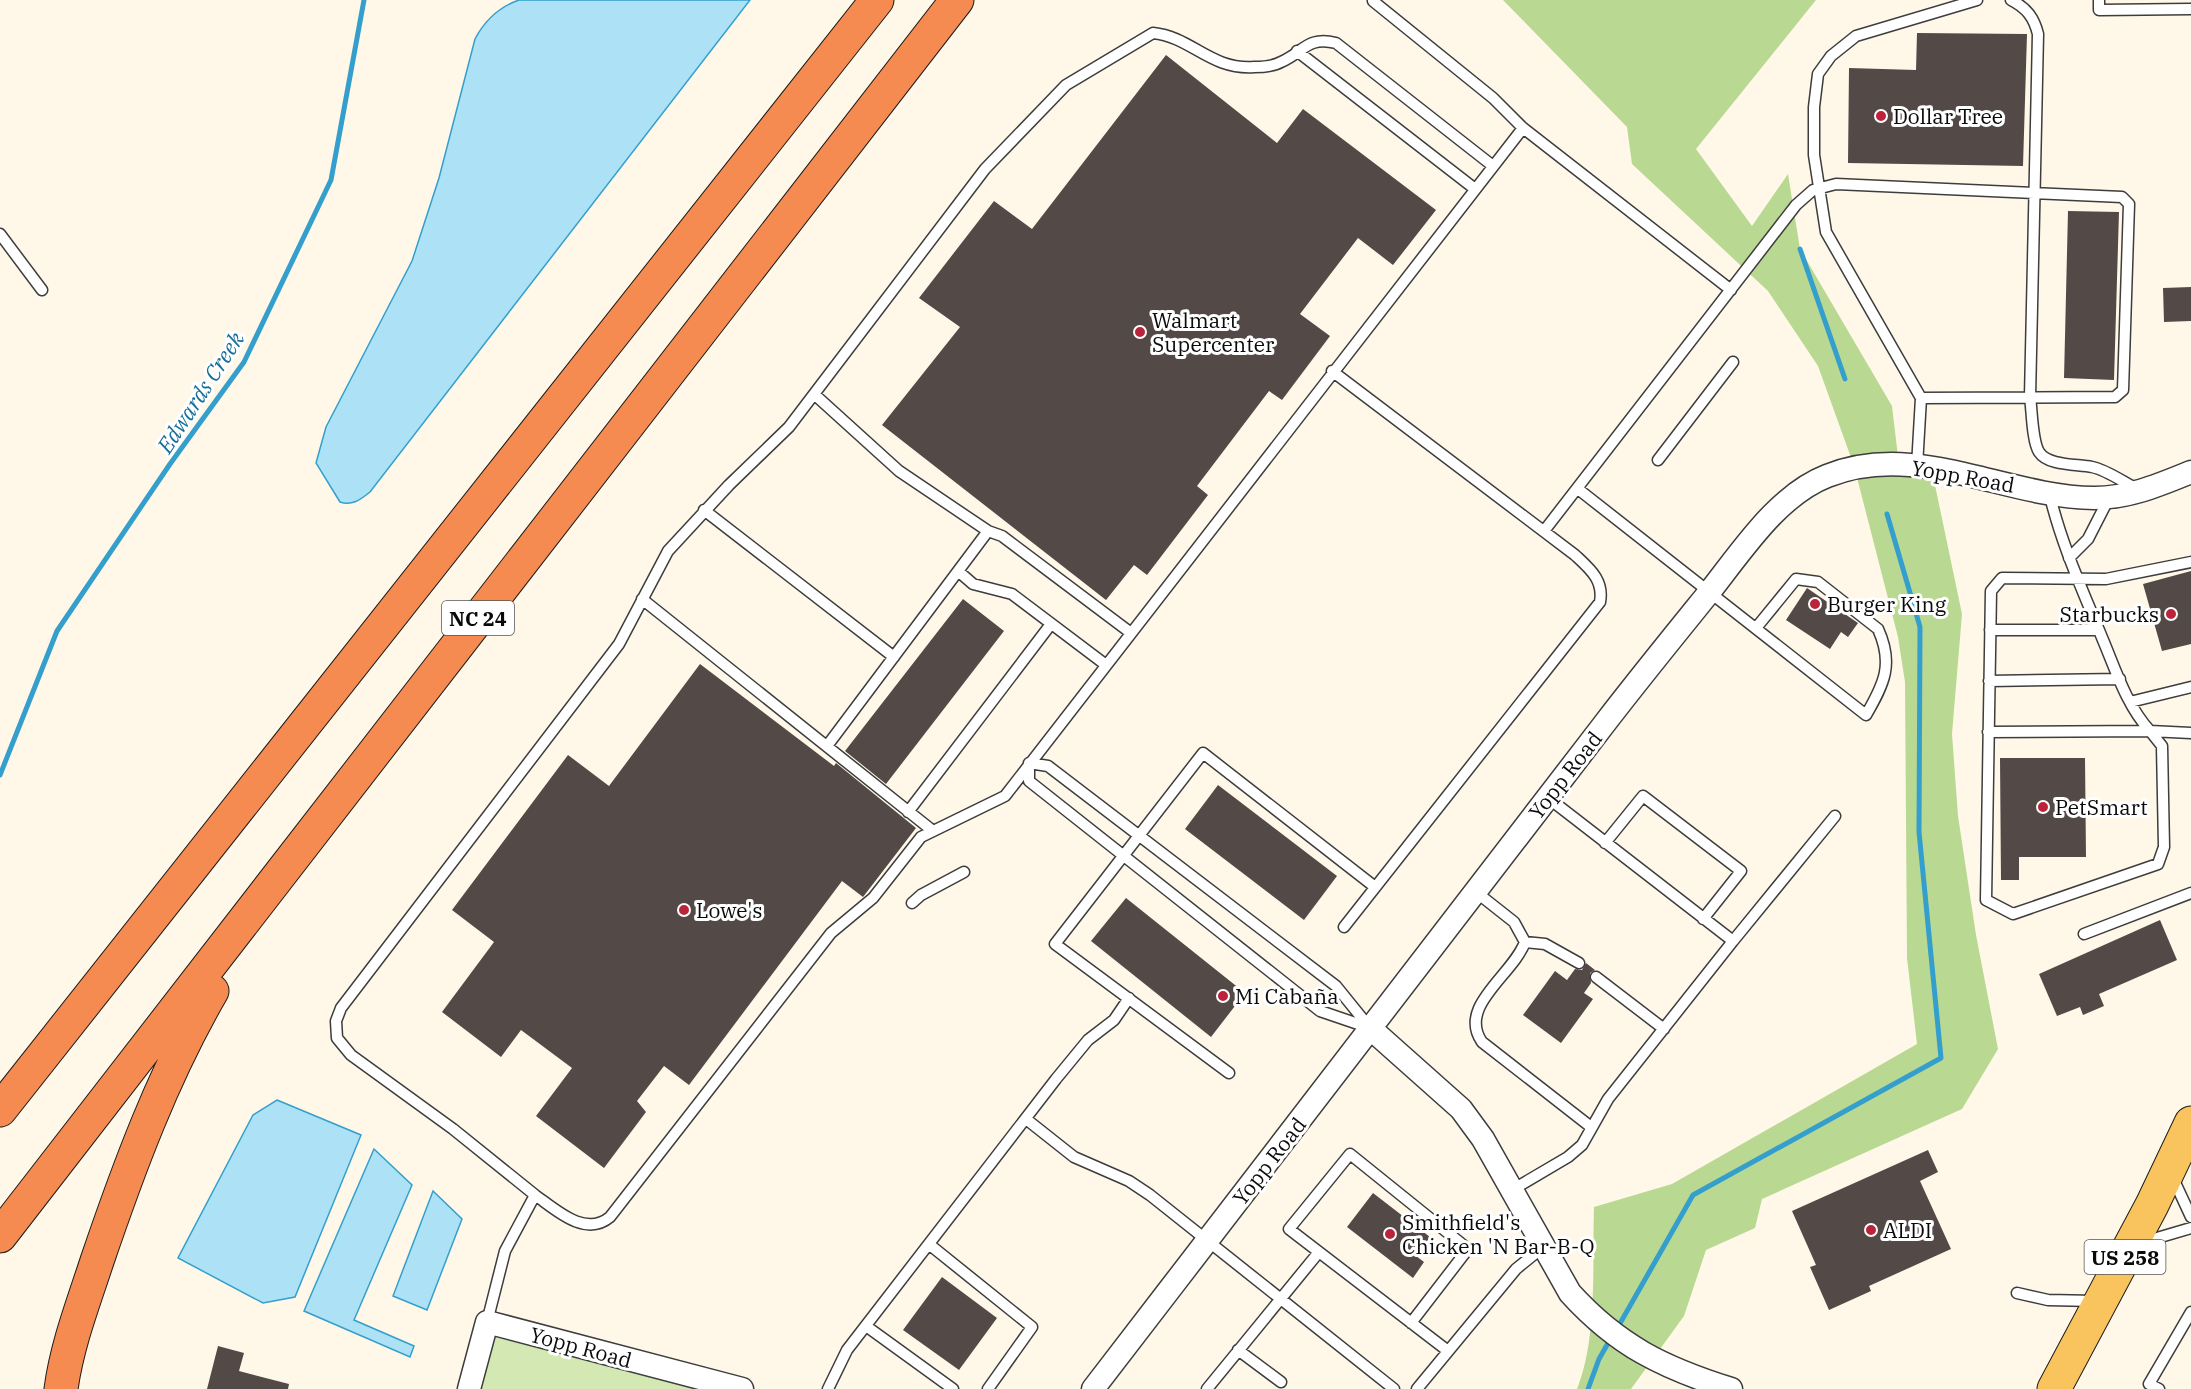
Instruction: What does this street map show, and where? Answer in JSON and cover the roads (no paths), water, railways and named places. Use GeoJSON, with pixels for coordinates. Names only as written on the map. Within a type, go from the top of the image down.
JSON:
{"type":"FeatureCollection","features":[{"type":"Feature","properties":{"kind":"highway"},"geometry":{"type":"LineString","coordinates":[[0,1110],[877,0]]}},
{"type":"Feature","properties":{"kind":"highway","name":"NC 24"},"geometry":{"type":"LineString","coordinates":[[0,1236],[957,0]]}},
{"type":"Feature","properties":{"kind":"highway"},"geometry":{"type":"LineString","coordinates":[[61,1389],[65,1356],[117,1204],[187,1033],[281,872]]}},
{"type":"Feature","properties":{"kind":"highway"},"geometry":{"type":"LineString","coordinates":[[0,1100],[47,1048]]}},
{"type":"Feature","properties":{"kind":"main road","name":"US 258"},"geometry":{"type":"LineString","coordinates":[[2054,1389],[2131,1246],[2191,1123]]}},
{"type":"Feature","properties":{"kind":"street","name":"Yopp Road"},"geometry":{"type":"LineString","coordinates":[[1094,1389],[1547,797],[1709,592],[1787,501],[1822,477],[1854,466],[1931,466],[2049,492],[2094,498],[2143,492],[2191,472]]}},
{"type":"Feature","properties":{"kind":"street"},"geometry":{"type":"LineString","coordinates":[[1371,1028],[1461,1109],[1483,1139],[1570,1293],[1590,1315],[1625,1343],[1682,1374],[1731,1389]]}},
{"type":"Feature","properties":{"kind":"street","name":"Yopp Road"},"geometry":{"type":"LineString","coordinates":[[487,1322],[742,1389]]}},
{"type":"Feature","properties":{"kind":"street"},"geometry":{"type":"LineString","coordinates":[[469,1389],[487,1322]]}},
{"type":"Feature","properties":{"kind":"lane"},"geometry":{"type":"LineString","coordinates":[[1917,466],[1921,398],[1826,232],[1814,155],[1814,107],[1818,74],[1831,56],[1857,36],[1977,0]]}},
{"type":"Feature","properties":{"kind":"lane"},"geometry":{"type":"LineString","coordinates":[[2011,0],[2021,5],[2034,19],[2038,34],[2030,397],[2039,452],[2060,462],[2094,467],[2143,492]]}},
{"type":"Feature","properties":{"kind":"lane"},"geometry":{"type":"LineString","coordinates":[[2099,0],[2099,10],[2191,9]]}},
{"type":"Feature","properties":{"kind":"lane"},"geometry":{"type":"LineString","coordinates":[[1373,1],[1493,98],[1523,128],[1731,290]]}},
{"type":"Feature","properties":{"kind":"lane"},"geometry":{"type":"LineString","coordinates":[[1493,165],[1336,43],[1321,39],[1297,51],[1281,63],[1253,68],[1220,64],[1179,39],[1153,33],[1066,85],[985,169],[789,428],[705,510],[668,551],[619,644],[505,796],[340,1008],[336,1021],[338,1038],[351,1055],[453,1129],[535,1195],[571,1220],[580,1224],[606,1220],[616,1211],[831,933],[861,911],[921,837],[961,820],[1005,796],[1332,370],[1523,128]]}},
{"type":"Feature","properties":{"kind":"lane"},"geometry":{"type":"LineString","coordinates":[[1297,51],[1475,189]]}},
{"type":"Feature","properties":{"kind":"lane"},"geometry":{"type":"LineString","coordinates":[[1544,531],[1806,194],[1836,184],[2122,197],[2129,204],[2123,390],[2115,397],[1921,398]]}},
{"type":"Feature","properties":{"kind":"lane"},"geometry":{"type":"LineString","coordinates":[[0,234],[42,290]]}},
{"type":"Feature","properties":{"kind":"lane"},"geometry":{"type":"LineString","coordinates":[[1658,460],[1733,362]]}},
{"type":"Feature","properties":{"kind":"lane"},"geometry":{"type":"LineString","coordinates":[[1332,370],[1544,531],[1593,572],[1600,583],[1600,602],[1420,834],[1375,886],[1344,927]]}},
{"type":"Feature","properties":{"kind":"lane"},"geometry":{"type":"LineString","coordinates":[[814,394],[899,471],[988,531],[1002,536],[1131,633]]}},
{"type":"Feature","properties":{"kind":"lane"},"geometry":{"type":"LineString","coordinates":[[1578,489],[1866,715],[1884,682],[1886,666],[1878,629],[1818,582],[1796,579],[1756,628]]}},
{"type":"Feature","properties":{"kind":"lane"},"geometry":{"type":"LineString","coordinates":[[2049,492],[2060,536],[2078,578],[2099,630],[2130,702],[2138,718],[2162,746],[2164,847],[2158,864],[2013,914],[1986,900],[1991,591],[2002,578],[2078,578],[2106,579],[2191,562]]}},
{"type":"Feature","properties":{"kind":"lane"},"geometry":{"type":"LineString","coordinates":[[2069,558],[2088,539],[2110,496]]}},
{"type":"Feature","properties":{"kind":"lane"},"geometry":{"type":"LineString","coordinates":[[705,510],[894,657]]}},
{"type":"Feature","properties":{"kind":"lane"},"geometry":{"type":"LineString","coordinates":[[827,746],[988,531]]}},
{"type":"Feature","properties":{"kind":"lane"},"geometry":{"type":"LineString","coordinates":[[958,572],[973,584],[1012,594],[1106,665]]}},
{"type":"Feature","properties":{"kind":"lane"},"geometry":{"type":"LineString","coordinates":[[642,598],[933,831]]}},
{"type":"Feature","properties":{"kind":"lane"},"geometry":{"type":"LineString","coordinates":[[908,812],[1051,624]]}},
{"type":"Feature","properties":{"kind":"lane"},"geometry":{"type":"LineString","coordinates":[[1990,630],[2099,630]]}},
{"type":"Feature","properties":{"kind":"lane"},"geometry":{"type":"LineString","coordinates":[[1989,681],[2120,679]]}},
{"type":"Feature","properties":{"kind":"lane"},"geometry":{"type":"LineString","coordinates":[[2130,702],[2191,687]]}},
{"type":"Feature","properties":{"kind":"lane"},"geometry":{"type":"LineString","coordinates":[[1988,732],[2191,733]]}},
{"type":"Feature","properties":{"kind":"lane"},"geometry":{"type":"LineString","coordinates":[[1228,1072],[1055,944],[1203,753],[1375,886]]}},
{"type":"Feature","properties":{"kind":"lane"},"geometry":{"type":"LineString","coordinates":[[1029,763],[1048,766],[1336,986],[1371,1028]]}},
{"type":"Feature","properties":{"kind":"lane"},"geometry":{"type":"LineString","coordinates":[[1029,763],[1029,780],[1320,1011],[1371,1028]]}},
{"type":"Feature","properties":{"kind":"lane"},"geometry":{"type":"LineString","coordinates":[[1605,843],[1643,796],[1741,871],[1704,919]]}},
{"type":"Feature","properties":{"kind":"lane"},"geometry":{"type":"LineString","coordinates":[[1547,797],[1733,941]]}},
{"type":"Feature","properties":{"kind":"lane"},"geometry":{"type":"LineString","coordinates":[[1512,1190],[1568,1157],[1582,1145],[1608,1099],[1835,816]]}},
{"type":"Feature","properties":{"kind":"lane"},"geometry":{"type":"LineString","coordinates":[[912,903],[921,895],[964,872]]}},
{"type":"Feature","properties":{"kind":"lane"},"geometry":{"type":"LineString","coordinates":[[1476,892],[1514,922],[1525,942],[1520,956],[1475,1013],[1475,1032],[1482,1042],[1591,1127]]}},
{"type":"Feature","properties":{"kind":"lane"},"geometry":{"type":"LineString","coordinates":[[2084,934],[2191,892]]}},
{"type":"Feature","properties":{"kind":"lane"},"geometry":{"type":"LineString","coordinates":[[1525,942],[1545,944],[1579,963]]}},
{"type":"Feature","properties":{"kind":"lane"},"geometry":{"type":"LineString","coordinates":[[1596,977],[1664,1029]]}},
{"type":"Feature","properties":{"kind":"lane"},"geometry":{"type":"LineString","coordinates":[[828,1389],[847,1350],[1088,1040],[1114,1020],[1129,998]]}},
{"type":"Feature","properties":{"kind":"lane"},"geometry":{"type":"LineString","coordinates":[[1026,1119],[1074,1157],[1130,1181],[1394,1389]]}},
{"type":"Feature","properties":{"kind":"lane"},"geometry":{"type":"LineString","coordinates":[[1411,1323],[1468,1249],[1350,1154],[1289,1229],[1448,1352]]}},
{"type":"Feature","properties":{"kind":"lane"},"geometry":{"type":"LineString","coordinates":[[2169,1170],[2191,1217]]}},
{"type":"Feature","properties":{"kind":"lane"},"geometry":{"type":"LineString","coordinates":[[487,1322],[505,1251],[535,1195]]}},
{"type":"Feature","properties":{"kind":"lane"},"geometry":{"type":"LineString","coordinates":[[2131,1246],[2191,1228]]}},
{"type":"Feature","properties":{"kind":"lane"},"geometry":{"type":"LineString","coordinates":[[930,1245],[1032,1327],[988,1389]]}},
{"type":"Feature","properties":{"kind":"lane"},"geometry":{"type":"LineString","coordinates":[[1417,1389],[1516,1269],[1543,1247]]}},
{"type":"Feature","properties":{"kind":"lane"},"geometry":{"type":"LineString","coordinates":[[1207,1389],[1279,1298],[1319,1252]]}},
{"type":"Feature","properties":{"kind":"lane"},"geometry":{"type":"LineString","coordinates":[[2017,1293],[2048,1300],[2101,1301]]}},
{"type":"Feature","properties":{"kind":"lane"},"geometry":{"type":"LineString","coordinates":[[2158,1389],[2149,1384],[2191,1312]]}},
{"type":"Feature","properties":{"kind":"lane"},"geometry":{"type":"LineString","coordinates":[[866,1326],[953,1389]]}},
{"type":"Feature","properties":{"kind":"lane"},"geometry":{"type":"LineString","coordinates":[[1238,1350],[1281,1382]]}},
{"type":"Feature","properties":{"kind":"water"},"geometry":{"type":"Polygon","coordinates":[[[519,0],[750,0],[370,492],[356,502],[340,502],[316,463],[326,427],[412,261],[439,178],[475,39],[493,15],[519,0]]]}},
{"type":"Feature","properties":{"kind":"water"},"geometry":{"type":"Polygon","coordinates":[[[277,1100],[361,1135],[295,1297],[263,1303],[178,1258],[253,1115],[277,1100]]]}},
{"type":"Feature","properties":{"kind":"water"},"geometry":{"type":"Polygon","coordinates":[[[374,1149],[412,1185],[354,1320],[414,1346],[410,1357],[304,1311],[374,1149]]]}},
{"type":"Feature","properties":{"kind":"water"},"geometry":{"type":"Polygon","coordinates":[[[433,1191],[462,1219],[427,1310],[393,1296],[433,1191]]]}},
{"type":"Feature","properties":{"kind":"waterway","name":"Edwards Creek"},"geometry":{"type":"LineString","coordinates":[[0,775],[57,631],[170,464],[244,362],[331,180],[364,0]]}},
{"type":"Feature","properties":{"kind":"waterway"},"geometry":{"type":"LineString","coordinates":[[1800,249],[1845,379]]}},
{"type":"Feature","properties":{"kind":"waterway"},"geometry":{"type":"LineString","coordinates":[[1618,1327],[1693,1195],[1941,1058],[1919,832],[1920,627],[1887,514]]}},
{"type":"Feature","properties":{"kind":"waterway"},"geometry":{"type":"LineString","coordinates":[[1588,1389],[1599,1359],[1611,1338]]}},
{"type":"Feature","properties":{"kind":"place","name":"Dollar Tree"},"geometry":{"type":"Point","coordinates":[1881,116]}},
{"type":"Feature","properties":{"kind":"place","name":"Walmart Supercenter"},"geometry":{"type":"Point","coordinates":[1140,332]}},
{"type":"Feature","properties":{"kind":"place","name":"Burger King"},"geometry":{"type":"Point","coordinates":[1815,604]}},
{"type":"Feature","properties":{"kind":"place","name":"Starbucks"},"geometry":{"type":"Point","coordinates":[2171,614]}},
{"type":"Feature","properties":{"kind":"place","name":"PetSmart"},"geometry":{"type":"Point","coordinates":[2043,807]}},
{"type":"Feature","properties":{"kind":"place","name":"Lowe's"},"geometry":{"type":"Point","coordinates":[684,910]}},
{"type":"Feature","properties":{"kind":"place","name":"Mi Cabaña"},"geometry":{"type":"Point","coordinates":[1223,996]}},
{"type":"Feature","properties":{"kind":"place","name":"ALDI"},"geometry":{"type":"Point","coordinates":[1871,1230]}},
{"type":"Feature","properties":{"kind":"place","name":"Smithfield's Chicken 'N Bar-B-Q"},"geometry":{"type":"Point","coordinates":[1390,1234]}}]}
